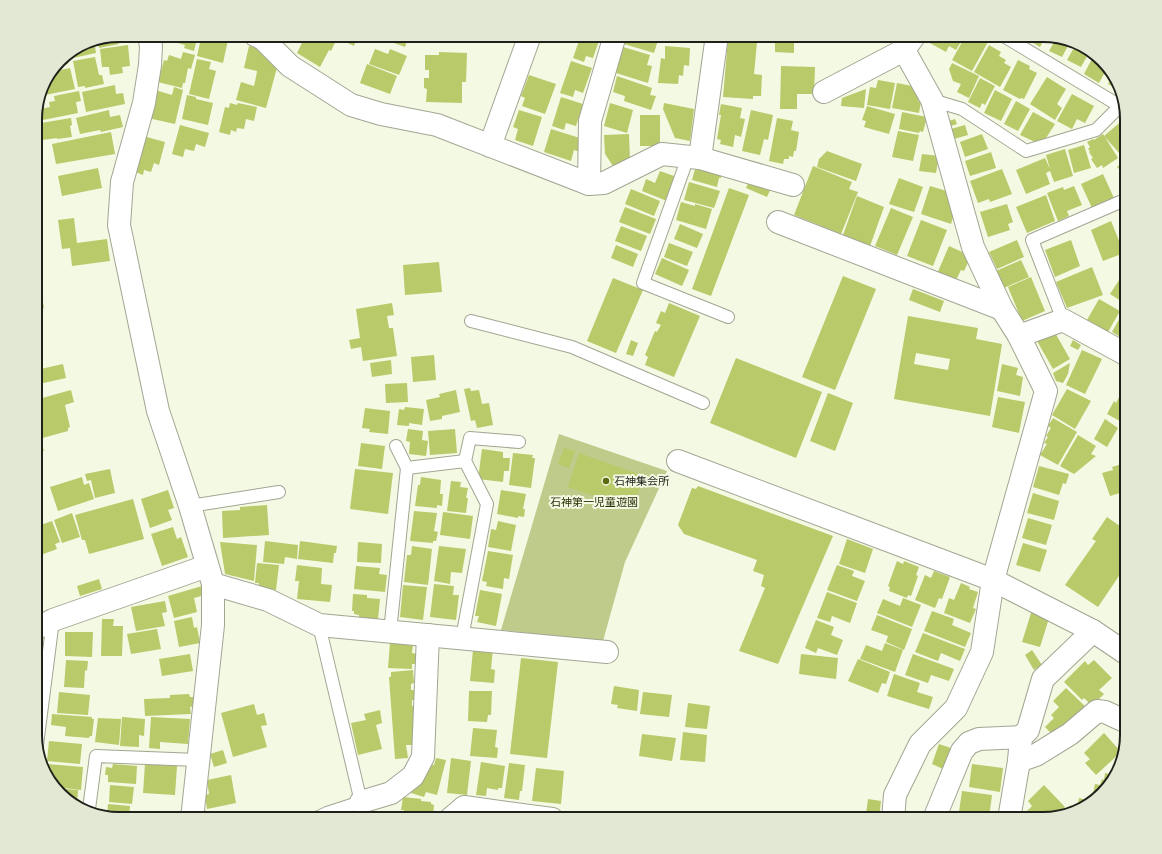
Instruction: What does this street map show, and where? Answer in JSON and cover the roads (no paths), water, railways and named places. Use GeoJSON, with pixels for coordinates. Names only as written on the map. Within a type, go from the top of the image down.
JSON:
{"type":"FeatureCollection","features":[{"type":"Feature","properties":{"kind":"street"},"geometry":{"type":"LineString","coordinates":[[150,42],[150,66],[144,103],[122,182],[119,226],[158,411],[190,506],[210,575],[213,625],[193,812]]}},
{"type":"Feature","properties":{"kind":"street"},"geometry":{"type":"LineString","coordinates":[[266,42],[290,66],[351,105],[381,114],[437,125],[589,184],[604,183],[662,154],[694,157],[793,185]]}},
{"type":"Feature","properties":{"kind":"street"},"geometry":{"type":"LineString","coordinates":[[490,146],[527,42]]}},
{"type":"Feature","properties":{"kind":"street"},"geometry":{"type":"LineString","coordinates":[[589,184],[590,121],[613,42]]}},
{"type":"Feature","properties":{"kind":"street"},"geometry":{"type":"LineString","coordinates":[[694,157],[716,42]]}},
{"type":"Feature","properties":{"kind":"street"},"geometry":{"type":"LineString","coordinates":[[824,92],[910,43],[932,100],[973,247],[1002,310],[1018,336],[1046,391],[993,580],[982,652],[956,708],[920,744],[895,795],[894,812]]}},
{"type":"Feature","properties":{"kind":"street"},"geometry":{"type":"LineString","coordinates":[[778,222],[1002,310]]}},
{"type":"Feature","properties":{"kind":"street"},"geometry":{"type":"LineString","coordinates":[[1018,336],[1063,320],[1120,351]]}},
{"type":"Feature","properties":{"kind":"street"},"geometry":{"type":"LineString","coordinates":[[678,461],[993,580],[1093,631],[1120,649]]}},
{"type":"Feature","properties":{"kind":"street"},"geometry":{"type":"LineString","coordinates":[[44,625],[210,575],[268,600],[319,625],[607,652]]}},
{"type":"Feature","properties":{"kind":"street"},"geometry":{"type":"LineString","coordinates":[[1010,812],[1019,761],[1021,737],[1028,730],[1043,679],[1093,631]]}},
{"type":"Feature","properties":{"kind":"street"},"geometry":{"type":"LineString","coordinates":[[361,802],[392,793],[413,776],[423,757],[428,635]]}},
{"type":"Feature","properties":{"kind":"street"},"geometry":{"type":"LineString","coordinates":[[1019,761],[1036,755],[1070,734],[1096,711],[1105,712],[1120,719]]}},
{"type":"Feature","properties":{"kind":"street"},"geometry":{"type":"LineString","coordinates":[[937,812],[962,751],[969,743],[979,739],[1021,737]]}},
{"type":"Feature","properties":{"kind":"street"},"geometry":{"type":"LineString","coordinates":[[459,812],[464,808],[496,812]]}},
{"type":"Feature","properties":{"kind":"lane"},"geometry":{"type":"LineString","coordinates":[[1014,42],[1119,103]]}},
{"type":"Feature","properties":{"kind":"lane"},"geometry":{"type":"LineString","coordinates":[[932,100],[962,109],[1026,151],[1096,130],[1119,108]]}},
{"type":"Feature","properties":{"kind":"lane"},"geometry":{"type":"LineString","coordinates":[[694,157],[643,283],[728,317]]}},
{"type":"Feature","properties":{"kind":"lane"},"geometry":{"type":"LineString","coordinates":[[1063,320],[1032,240],[1120,202]]}},
{"type":"Feature","properties":{"kind":"lane"},"geometry":{"type":"LineString","coordinates":[[471,321],[572,347],[703,403]]}},
{"type":"Feature","properties":{"kind":"lane"},"geometry":{"type":"LineString","coordinates":[[462,638],[487,504],[465,461],[470,438],[519,442]]}},
{"type":"Feature","properties":{"kind":"lane"},"geometry":{"type":"LineString","coordinates":[[390,632],[407,468],[396,446]]}},
{"type":"Feature","properties":{"kind":"lane"},"geometry":{"type":"LineString","coordinates":[[407,468],[465,461]]}},
{"type":"Feature","properties":{"kind":"lane"},"geometry":{"type":"LineString","coordinates":[[190,506],[279,492]]}},
{"type":"Feature","properties":{"kind":"lane"},"geometry":{"type":"LineString","coordinates":[[42,660],[44,625]]}},
{"type":"Feature","properties":{"kind":"lane"},"geometry":{"type":"LineString","coordinates":[[319,625],[361,802],[330,812]]}},
{"type":"Feature","properties":{"kind":"lane"},"geometry":{"type":"LineString","coordinates":[[89,806],[96,756],[198,760]]}},
{"type":"Feature","properties":{"kind":"place","name":"石神集会所"},"geometry":{"type":"Point","coordinates":[606,481]}},
{"type":"Feature","properties":{"kind":"park label","name":"石神第一児童遊園"},"geometry":{"type":"Point","coordinates":[594,502]}}]}
